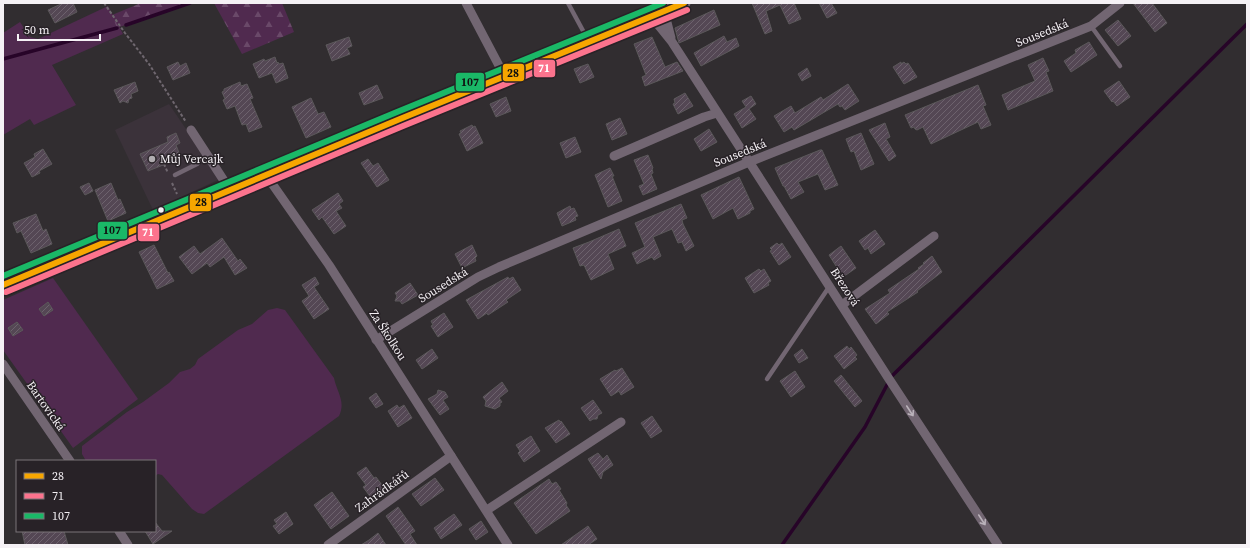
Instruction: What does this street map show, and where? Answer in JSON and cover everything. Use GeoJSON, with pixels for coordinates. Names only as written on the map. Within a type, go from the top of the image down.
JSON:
{"type":"FeatureCollection","features":[{"type":"Feature","properties":{"kind":"main road"},"geometry":{"type":"LineString","coordinates":[[3,285],[684,3]]}},
{"type":"Feature","properties":{"kind":"street"},"geometry":{"type":"LineString","coordinates":[[466,3],[505,77]]}},
{"type":"Feature","properties":{"kind":"street","name":"Sousedská"},"geometry":{"type":"LineString","coordinates":[[376,340],[478,277],[749,162],[1091,26],[1120,3]]}},
{"type":"Feature","properties":{"kind":"street","name":"Březová"},"geometry":{"type":"LineString","coordinates":[[664,11],[672,42]]}},
{"type":"Feature","properties":{"kind":"street","name":"Březová"},"geometry":{"type":"LineString","coordinates":[[651,16],[672,42],[998,545]]}},
{"type":"Feature","properties":{"kind":"street"},"geometry":{"type":"LineString","coordinates":[[614,156],[717,113]]}},
{"type":"Feature","properties":{"kind":"street"},"geometry":{"type":"LineString","coordinates":[[191,130],[230,190]]}},
{"type":"Feature","properties":{"kind":"street","name":"Za Školkou"},"geometry":{"type":"LineString","coordinates":[[266,175],[329,265],[508,545]]}},
{"type":"Feature","properties":{"kind":"street"},"geometry":{"type":"LineString","coordinates":[[842,305],[934,236]]}},
{"type":"Feature","properties":{"kind":"street","name":"Bartovická"},"geometry":{"type":"LineString","coordinates":[[3,364],[69,460]]}},
{"type":"Feature","properties":{"kind":"street"},"geometry":{"type":"LineString","coordinates":[[486,510],[621,422]]}},
{"type":"Feature","properties":{"kind":"street","name":"Zahrádkářů"},"geometry":{"type":"LineString","coordinates":[[328,545],[451,456]]}},
{"type":"Feature","properties":{"kind":"street"},"geometry":{"type":"LineString","coordinates":[[120,532],[128,545]]}},
{"type":"Feature","properties":{"kind":"lane"},"geometry":{"type":"LineString","coordinates":[[568,3],[589,42]]}},
{"type":"Feature","properties":{"kind":"lane"},"geometry":{"type":"LineString","coordinates":[[1091,26],[1120,66]]}},
{"type":"Feature","properties":{"kind":"lane"},"geometry":{"type":"LineString","coordinates":[[175,174],[197,164],[207,155]]}},
{"type":"Feature","properties":{"kind":"lane"},"geometry":{"type":"LineString","coordinates":[[767,379],[830,286]]}},
{"type":"Feature","properties":{"kind":"path"},"geometry":{"type":"LineString","coordinates":[[104,3],[124,33],[149,64],[191,130]]}},
{"type":"Feature","properties":{"kind":"shaded area"},"geometry":{"type":"Polygon","coordinates":[[[169,104],[220,179],[153,210],[115,130],[169,104]]]}},
{"type":"Feature","properties":{"kind":"green space"},"geometry":{"type":"Polygon","coordinates":[[[141,3],[186,3],[117,28],[112,15],[141,3]]]}},
{"type":"Feature","properties":{"kind":"green space"},"geometry":{"type":"Polygon","coordinates":[[[214,3],[282,3],[294,32],[242,54],[214,3]]]}},
{"type":"Feature","properties":{"kind":"green space"},"geometry":{"type":"Polygon","coordinates":[[[108,6],[123,34],[52,65],[76,105],[34,125],[30,119],[3,135],[3,33],[20,22],[30,37],[38,39],[108,6]]]}},
{"type":"Feature","properties":{"kind":"green space"},"geometry":{"type":"Polygon","coordinates":[[[53,278],[138,399],[73,448],[3,350],[3,300],[53,278]]]}},
{"type":"Feature","properties":{"kind":"green space"},"geometry":{"type":"Polygon","coordinates":[[[277,308],[285,310],[334,378],[342,406],[339,416],[204,514],[198,513],[192,509],[162,475],[158,474],[156,475],[156,460],[85,460],[82,454],[82,446],[169,383],[180,372],[190,369],[195,365],[198,359],[238,330],[252,324],[268,310],[277,308]]]}},
{"type":"Feature","properties":{"kind":"building"},"geometry":{"type":"Polygon","coordinates":[[[63,3],[73,3],[77,12],[55,23],[48,10],[63,3]]]}},
{"type":"Feature","properties":{"kind":"building"},"geometry":{"type":"Polygon","coordinates":[[[752,3],[794,3],[801,19],[789,24],[780,5],[766,11],[772,31],[765,34],[752,3]]]}},
{"type":"Feature","properties":{"kind":"building"},"geometry":{"type":"Polygon","coordinates":[[[819,3],[831,3],[837,13],[827,18],[819,3]]]}},
{"type":"Feature","properties":{"kind":"building"},"geometry":{"type":"Polygon","coordinates":[[[1133,3],[1152,3],[1167,23],[1155,32],[1133,3]]]}},
{"type":"Feature","properties":{"kind":"building"},"geometry":{"type":"Polygon","coordinates":[[[714,10],[720,25],[679,43],[675,28],[714,10]]]}},
{"type":"Feature","properties":{"kind":"building"},"geometry":{"type":"Polygon","coordinates":[[[1118,20],[1131,36],[1118,46],[1105,30],[1118,20]]]}},
{"type":"Feature","properties":{"kind":"building"},"geometry":{"type":"Polygon","coordinates":[[[724,36],[727,42],[736,38],[739,46],[701,66],[694,53],[724,36]]]}},
{"type":"Feature","properties":{"kind":"building"},"geometry":{"type":"Polygon","coordinates":[[[349,37],[352,46],[347,48],[350,54],[332,61],[326,45],[349,37]]]}},
{"type":"Feature","properties":{"kind":"building"},"geometry":{"type":"Polygon","coordinates":[[[652,37],[665,67],[677,62],[683,71],[645,86],[642,77],[646,75],[634,44],[652,37]]]}},
{"type":"Feature","properties":{"kind":"building"},"geometry":{"type":"Polygon","coordinates":[[[1089,42],[1097,55],[1071,72],[1064,61],[1076,53],[1075,50],[1089,42]]]}},
{"type":"Feature","properties":{"kind":"building"},"geometry":{"type":"Polygon","coordinates":[[[275,57],[277,63],[283,63],[288,78],[276,83],[272,73],[259,78],[253,64],[264,59],[265,61],[275,57]]]}},
{"type":"Feature","properties":{"kind":"building"},"geometry":{"type":"Polygon","coordinates":[[[1043,58],[1049,71],[1046,72],[1053,91],[1008,110],[1002,95],[1035,81],[1028,65],[1043,58]]]}},
{"type":"Feature","properties":{"kind":"building"},"geometry":{"type":"Polygon","coordinates":[[[178,62],[180,66],[186,63],[190,73],[173,80],[167,67],[178,62]]]}},
{"type":"Feature","properties":{"kind":"building"},"geometry":{"type":"Polygon","coordinates":[[[901,62],[901,64],[904,62],[906,64],[908,63],[917,77],[904,84],[893,67],[901,62]]]}},
{"type":"Feature","properties":{"kind":"building"},"geometry":{"type":"Polygon","coordinates":[[[588,64],[594,77],[580,83],[574,69],[588,64]]]}},
{"type":"Feature","properties":{"kind":"building"},"geometry":{"type":"Polygon","coordinates":[[[807,68],[811,76],[802,81],[798,74],[807,68]]]}},
{"type":"Feature","properties":{"kind":"building"},"geometry":{"type":"Polygon","coordinates":[[[1119,81],[1130,97],[1117,106],[1104,91],[1119,81]]]}},
{"type":"Feature","properties":{"kind":"building"},"geometry":{"type":"Polygon","coordinates":[[[135,82],[138,91],[131,94],[132,98],[129,99],[128,103],[123,101],[120,103],[114,90],[135,82]]]}},
{"type":"Feature","properties":{"kind":"building"},"geometry":{"type":"Polygon","coordinates":[[[240,82],[241,86],[247,84],[253,98],[250,99],[262,127],[249,132],[246,124],[242,125],[235,106],[227,109],[223,100],[225,99],[222,92],[224,89],[240,82]]]}},
{"type":"Feature","properties":{"kind":"building"},"geometry":{"type":"Polygon","coordinates":[[[848,84],[859,101],[845,110],[838,104],[794,130],[792,127],[784,132],[774,116],[791,106],[795,113],[821,97],[823,100],[848,84]]]}},
{"type":"Feature","properties":{"kind":"building"},"geometry":{"type":"Polygon","coordinates":[[[377,85],[383,98],[364,105],[359,93],[377,85]]]}},
{"type":"Feature","properties":{"kind":"building"},"geometry":{"type":"Polygon","coordinates":[[[978,85],[986,105],[983,106],[991,125],[981,129],[978,122],[931,144],[923,127],[917,130],[914,127],[911,128],[905,115],[978,85]]]}},
{"type":"Feature","properties":{"kind":"building"},"geometry":{"type":"Polygon","coordinates":[[[685,93],[693,106],[678,114],[673,104],[675,103],[674,99],[685,93]]]}},
{"type":"Feature","properties":{"kind":"building"},"geometry":{"type":"Polygon","coordinates":[[[751,96],[756,104],[749,109],[756,119],[742,128],[734,114],[746,107],[742,101],[751,96]]]}},
{"type":"Feature","properties":{"kind":"building"},"geometry":{"type":"Polygon","coordinates":[[[506,97],[511,111],[496,117],[490,104],[506,97]]]}},
{"type":"Feature","properties":{"kind":"building"},"geometry":{"type":"Polygon","coordinates":[[[311,98],[318,114],[324,112],[331,127],[306,138],[292,107],[311,98]]]}},
{"type":"Feature","properties":{"kind":"building"},"geometry":{"type":"Polygon","coordinates":[[[620,118],[627,134],[612,140],[606,124],[620,118]]]}},
{"type":"Feature","properties":{"kind":"building"},"geometry":{"type":"Polygon","coordinates":[[[885,123],[890,137],[886,139],[896,156],[889,161],[869,130],[885,123]]]}},
{"type":"Feature","properties":{"kind":"building"},"geometry":{"type":"Polygon","coordinates":[[[472,125],[473,127],[475,126],[483,143],[467,151],[459,134],[461,133],[460,131],[472,125]]]}},
{"type":"Feature","properties":{"kind":"building"},"geometry":{"type":"Polygon","coordinates":[[[709,129],[717,142],[701,151],[694,139],[709,129]]]}},
{"type":"Feature","properties":{"kind":"building"},"geometry":{"type":"Polygon","coordinates":[[[176,133],[180,143],[176,145],[181,158],[148,171],[140,154],[168,142],[167,137],[176,133]]]}},
{"type":"Feature","properties":{"kind":"building"},"geometry":{"type":"Polygon","coordinates":[[[861,133],[874,164],[861,170],[854,151],[851,152],[846,139],[861,133]]]}},
{"type":"Feature","properties":{"kind":"building"},"geometry":{"type":"Polygon","coordinates":[[[575,137],[581,152],[566,158],[560,143],[575,137]]]}},
{"type":"Feature","properties":{"kind":"building"},"geometry":{"type":"Polygon","coordinates":[[[43,149],[52,164],[39,171],[40,173],[32,177],[24,163],[35,157],[34,154],[43,149]]]}},
{"type":"Feature","properties":{"kind":"building"},"geometry":{"type":"Polygon","coordinates":[[[822,150],[838,185],[825,190],[818,174],[798,182],[804,192],[791,199],[775,168],[822,150]]]}},
{"type":"Feature","properties":{"kind":"building"},"geometry":{"type":"Polygon","coordinates":[[[648,155],[653,168],[653,173],[651,174],[657,189],[643,195],[639,186],[644,184],[634,160],[648,155]]]}},
{"type":"Feature","properties":{"kind":"building"},"geometry":{"type":"Polygon","coordinates":[[[368,159],[373,166],[378,163],[389,180],[377,187],[361,163],[368,159]]]}},
{"type":"Feature","properties":{"kind":"building"},"geometry":{"type":"Polygon","coordinates":[[[610,168],[622,201],[608,207],[595,175],[610,168]]]}},
{"type":"Feature","properties":{"kind":"building"},"geometry":{"type":"Polygon","coordinates":[[[739,177],[754,209],[750,211],[750,213],[738,219],[733,208],[713,219],[701,195],[739,177]]]}},
{"type":"Feature","properties":{"kind":"building"},"geometry":{"type":"Polygon","coordinates":[[[89,183],[93,191],[85,195],[80,187],[89,183]]]}},
{"type":"Feature","properties":{"kind":"building"},"geometry":{"type":"Polygon","coordinates":[[[111,183],[118,200],[120,199],[126,213],[108,221],[95,190],[111,183]]]}},
{"type":"Feature","properties":{"kind":"building"},"geometry":{"type":"Polygon","coordinates":[[[338,193],[343,201],[339,204],[342,208],[336,211],[346,226],[334,234],[322,217],[319,220],[312,210],[338,193]]]}},
{"type":"Feature","properties":{"kind":"building"},"geometry":{"type":"Polygon","coordinates":[[[681,204],[687,218],[682,220],[683,224],[694,246],[686,251],[682,242],[678,243],[672,229],[653,237],[661,256],[654,260],[652,257],[637,264],[632,253],[645,247],[635,223],[681,204]]]}},
{"type":"Feature","properties":{"kind":"building"},"geometry":{"type":"Polygon","coordinates":[[[570,206],[571,209],[574,208],[578,216],[575,217],[576,220],[562,226],[557,213],[570,206]]]}},
{"type":"Feature","properties":{"kind":"building"},"geometry":{"type":"Polygon","coordinates":[[[36,214],[43,231],[46,229],[52,244],[31,253],[21,231],[17,233],[13,223],[36,214]]]}},
{"type":"Feature","properties":{"kind":"building"},"geometry":{"type":"Polygon","coordinates":[[[619,229],[626,246],[608,254],[614,269],[591,280],[584,265],[580,266],[573,248],[619,229]]]}},
{"type":"Feature","properties":{"kind":"building"},"geometry":{"type":"Polygon","coordinates":[[[875,230],[885,244],[871,254],[868,248],[865,250],[859,241],[875,230]]]}},
{"type":"Feature","properties":{"kind":"building"},"geometry":{"type":"Polygon","coordinates":[[[222,238],[238,261],[240,259],[247,268],[235,275],[224,257],[210,267],[207,263],[192,274],[179,257],[194,246],[200,254],[222,238]]]}},
{"type":"Feature","properties":{"kind":"building"},"geometry":{"type":"Polygon","coordinates":[[[777,243],[779,245],[782,243],[791,257],[779,265],[770,251],[772,250],[770,248],[777,243]]]}},
{"type":"Feature","properties":{"kind":"building"},"geometry":{"type":"Polygon","coordinates":[[[154,245],[168,273],[169,272],[174,281],[157,289],[139,252],[154,245]]]}},
{"type":"Feature","properties":{"kind":"building"},"geometry":{"type":"Polygon","coordinates":[[[472,245],[477,256],[475,258],[476,261],[462,268],[455,254],[472,245]]]}},
{"type":"Feature","properties":{"kind":"building"},"geometry":{"type":"Polygon","coordinates":[[[841,246],[856,268],[843,277],[829,255],[841,246]]]}},
{"type":"Feature","properties":{"kind":"building"},"geometry":{"type":"Polygon","coordinates":[[[932,256],[942,272],[917,291],[918,292],[887,312],[889,314],[876,324],[865,309],[890,293],[888,290],[919,269],[918,268],[924,264],[923,263],[932,256]]]}},
{"type":"Feature","properties":{"kind":"building"},"geometry":{"type":"Polygon","coordinates":[[[759,269],[761,271],[764,269],[771,281],[768,283],[769,285],[754,293],[745,278],[759,269]]]}},
{"type":"Feature","properties":{"kind":"building"},"geometry":{"type":"Polygon","coordinates":[[[315,277],[319,284],[314,287],[329,309],[314,319],[302,301],[309,296],[302,285],[315,277]]]}},
{"type":"Feature","properties":{"kind":"building"},"geometry":{"type":"Polygon","coordinates":[[[508,277],[509,279],[513,277],[521,290],[506,300],[508,302],[488,315],[487,313],[478,319],[466,300],[508,277]]]}},
{"type":"Feature","properties":{"kind":"building"},"geometry":{"type":"Polygon","coordinates":[[[410,283],[418,295],[402,304],[400,301],[395,301],[397,296],[395,293],[410,283]]]}},
{"type":"Feature","properties":{"kind":"building"},"geometry":{"type":"Polygon","coordinates":[[[48,302],[53,310],[44,316],[39,309],[48,302]]]}},
{"type":"Feature","properties":{"kind":"building"},"geometry":{"type":"Polygon","coordinates":[[[444,313],[453,327],[438,337],[431,326],[433,325],[431,321],[444,313]]]}},
{"type":"Feature","properties":{"kind":"building"},"geometry":{"type":"Polygon","coordinates":[[[17,322],[23,330],[13,336],[8,328],[17,322]]]}},
{"type":"Feature","properties":{"kind":"building"},"geometry":{"type":"Polygon","coordinates":[[[847,346],[849,349],[851,347],[857,355],[855,357],[857,359],[844,369],[834,356],[847,346]]]}},
{"type":"Feature","properties":{"kind":"building"},"geometry":{"type":"Polygon","coordinates":[[[432,349],[438,358],[422,369],[416,360],[432,349]]]}},
{"type":"Feature","properties":{"kind":"building"},"geometry":{"type":"Polygon","coordinates":[[[802,349],[808,358],[799,363],[794,355],[802,349]]]}},
{"type":"Feature","properties":{"kind":"building"},"geometry":{"type":"Polygon","coordinates":[[[622,368],[634,387],[621,395],[619,391],[611,396],[600,379],[615,370],[616,371],[622,368]]]}},
{"type":"Feature","properties":{"kind":"building"},"geometry":{"type":"Polygon","coordinates":[[[795,371],[805,387],[791,397],[780,381],[795,371]]]}},
{"type":"Feature","properties":{"kind":"building"},"geometry":{"type":"Polygon","coordinates":[[[841,375],[862,401],[855,407],[834,381],[841,375]]]}},
{"type":"Feature","properties":{"kind":"building"},"geometry":{"type":"Polygon","coordinates":[[[502,382],[508,391],[499,398],[502,402],[500,403],[500,406],[495,409],[485,406],[486,401],[483,397],[502,382]]]}},
{"type":"Feature","properties":{"kind":"building"},"geometry":{"type":"Polygon","coordinates":[[[438,390],[445,392],[448,397],[443,400],[449,409],[440,415],[428,399],[437,394],[438,390]]]}},
{"type":"Feature","properties":{"kind":"building"},"geometry":{"type":"Polygon","coordinates":[[[376,393],[383,404],[376,408],[369,398],[376,393]]]}},
{"type":"Feature","properties":{"kind":"building"},"geometry":{"type":"Polygon","coordinates":[[[593,400],[602,413],[598,415],[597,419],[590,421],[581,408],[593,400]]]}},
{"type":"Feature","properties":{"kind":"building"},"geometry":{"type":"Polygon","coordinates":[[[397,405],[399,408],[404,405],[412,418],[398,427],[388,411],[397,405]]]}},
{"type":"Feature","properties":{"kind":"building"},"geometry":{"type":"Polygon","coordinates":[[[652,416],[662,431],[651,438],[641,423],[652,416]]]}},
{"type":"Feature","properties":{"kind":"building"},"geometry":{"type":"Polygon","coordinates":[[[559,420],[570,434],[556,443],[545,428],[559,420]]]}},
{"type":"Feature","properties":{"kind":"building"},"geometry":{"type":"Polygon","coordinates":[[[531,436],[540,451],[524,462],[518,453],[520,451],[516,445],[531,436]]]}},
{"type":"Feature","properties":{"kind":"building"},"geometry":{"type":"Polygon","coordinates":[[[598,453],[603,459],[607,455],[613,465],[603,472],[601,479],[588,459],[598,453]]]}},
{"type":"Feature","properties":{"kind":"building"},"geometry":{"type":"Polygon","coordinates":[[[366,467],[385,489],[372,499],[363,487],[366,485],[357,473],[366,467]]]}},
{"type":"Feature","properties":{"kind":"building"},"geometry":{"type":"Polygon","coordinates":[[[435,478],[444,490],[421,506],[412,494],[435,478]]]}},
{"type":"Feature","properties":{"kind":"building"},"geometry":{"type":"Polygon","coordinates":[[[549,479],[552,484],[556,482],[561,489],[559,490],[570,511],[536,534],[514,503],[549,479]]]}},
{"type":"Feature","properties":{"kind":"building"},"geometry":{"type":"Polygon","coordinates":[[[332,492],[349,516],[331,529],[314,505],[332,492]]]}},
{"type":"Feature","properties":{"kind":"building"},"geometry":{"type":"Polygon","coordinates":[[[398,507],[415,531],[410,534],[417,545],[406,545],[386,516],[398,507]]]}},
{"type":"Feature","properties":{"kind":"building"},"geometry":{"type":"Polygon","coordinates":[[[286,512],[293,524],[279,534],[273,526],[277,524],[274,520],[286,512]]]}},
{"type":"Feature","properties":{"kind":"building"},"geometry":{"type":"Polygon","coordinates":[[[454,514],[462,525],[441,539],[434,528],[454,514]]]}},
{"type":"Feature","properties":{"kind":"building"},"geometry":{"type":"Polygon","coordinates":[[[481,521],[488,532],[476,540],[469,529],[481,521]]]}},
{"type":"Feature","properties":{"kind":"building"},"geometry":{"type":"Polygon","coordinates":[[[156,523],[162,531],[172,531],[153,544],[146,532],[156,532],[156,523]]]}},
{"type":"Feature","properties":{"kind":"building"},"geometry":{"type":"Polygon","coordinates":[[[588,526],[597,539],[588,545],[561,545],[588,526]]]}},
{"type":"Feature","properties":{"kind":"building"},"geometry":{"type":"Polygon","coordinates":[[[22,532],[64,532],[68,545],[25,545],[22,532]]]}},
{"type":"Feature","properties":{"kind":"building"},"geometry":{"type":"Polygon","coordinates":[[[378,533],[386,545],[361,545],[369,540],[378,533]]]}},
{"type":"Feature","properties":{"kind":"waterway"},"geometry":{"type":"LineString","coordinates":[[126,25],[190,3]]}},
{"type":"Feature","properties":{"kind":"waterway"},"geometry":{"type":"LineString","coordinates":[[892,376],[1247,24]]}},
{"type":"Feature","properties":{"kind":"waterway"},"geometry":{"type":"LineString","coordinates":[[3,59],[117,28]]}},
{"type":"Feature","properties":{"kind":"waterway"},"geometry":{"type":"LineString","coordinates":[[782,545],[865,427],[888,383]]}},
{"type":"Feature","properties":{"kind":"transit line","name":"107"},"geometry":{"type":"LineString","coordinates":[[3,276],[663,3]]}},
{"type":"Feature","properties":{"kind":"transit line","name":"28"},"geometry":{"type":"LineString","coordinates":[[3,285],[400,119],[684,3]]}},
{"type":"Feature","properties":{"kind":"transit line","name":"71"},"geometry":{"type":"LineString","coordinates":[[6,292],[403,126],[687,10]]}},
{"type":"Feature","properties":{"kind":"place","name":"Můj Vercajk"},"geometry":{"type":"Point","coordinates":[152,159]}}]}
